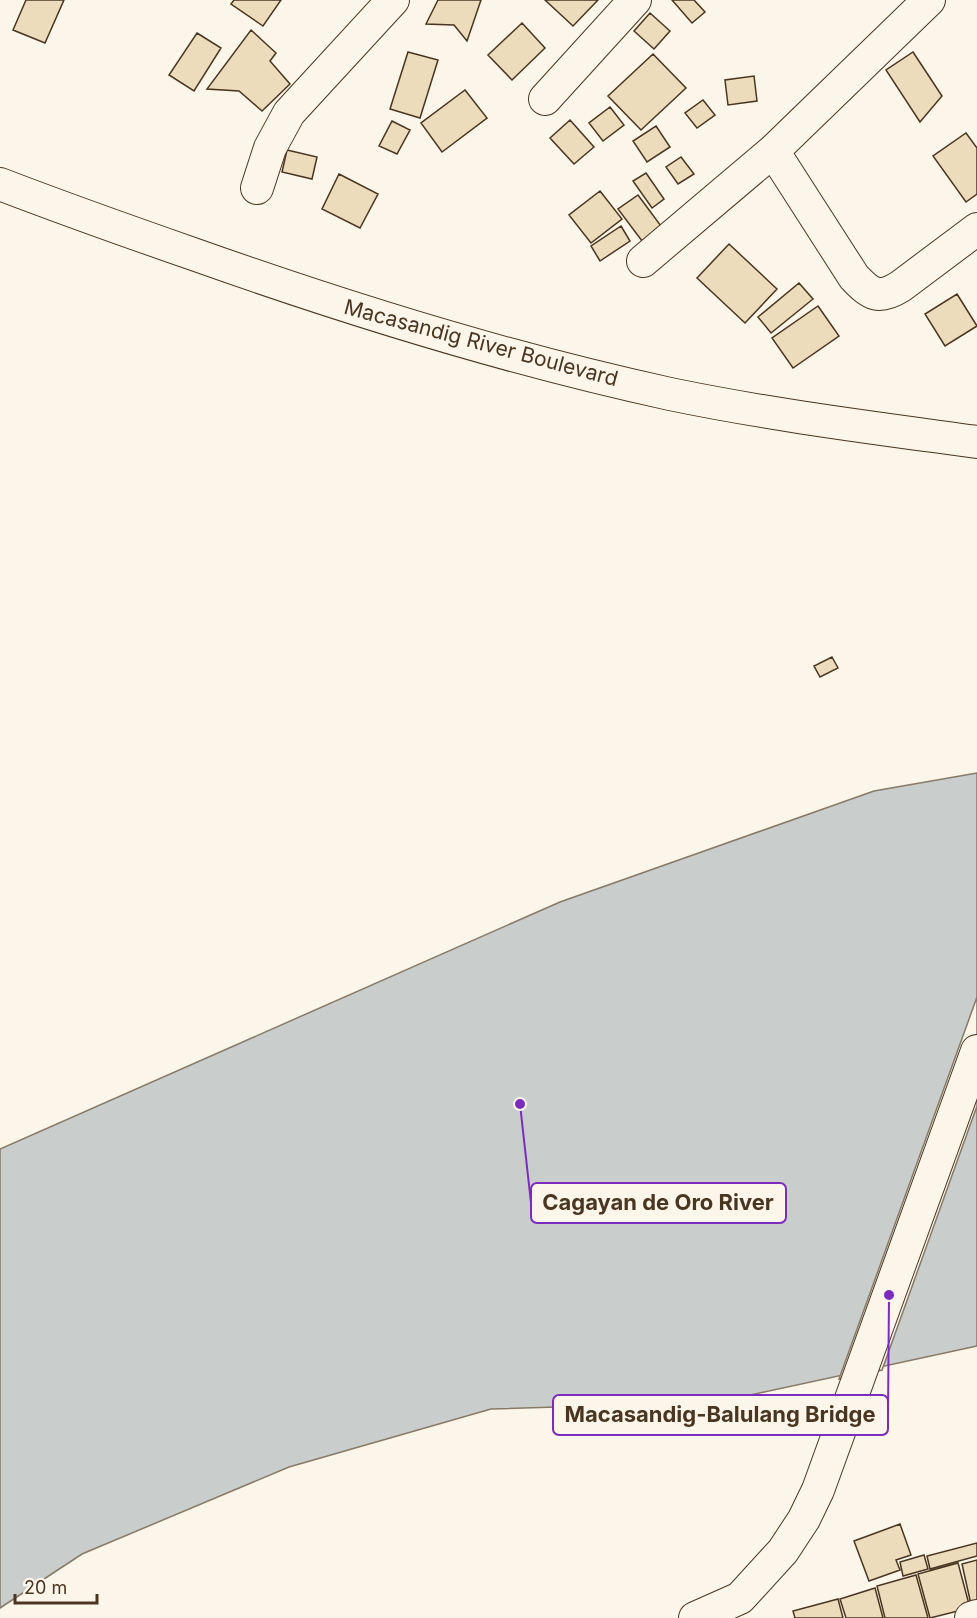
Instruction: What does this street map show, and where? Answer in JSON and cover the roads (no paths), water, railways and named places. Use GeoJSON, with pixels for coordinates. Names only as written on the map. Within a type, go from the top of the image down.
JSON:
{"type":"FeatureCollection","features":[{"type":"Feature","properties":{"kind":"street"},"geometry":{"type":"LineString","coordinates":[[257,188],[270,148],[290,113],[393,0]]}},
{"type":"Feature","properties":{"kind":"street"},"geometry":{"type":"LineString","coordinates":[[545,99],[635,0]]}},
{"type":"Feature","properties":{"kind":"street"},"geometry":{"type":"LineString","coordinates":[[643,261],[773,151],[928,0]]}},
{"type":"Feature","properties":{"kind":"street"},"geometry":{"type":"LineString","coordinates":[[773,151],[854,277],[865,288],[877,295],[889,294],[977,229]]}},
{"type":"Feature","properties":{"kind":"street","name":"Macasandig River Boulevard"},"geometry":{"type":"LineString","coordinates":[[0,183],[62,208],[358,311],[518,356],[670,394],[789,415],[977,442]]}},
{"type":"Feature","properties":{"kind":"street"},"geometry":{"type":"LineString","coordinates":[[695,1618],[740,1598],[783,1551],[804,1519],[818,1490],[977,1051]]}},
{"type":"Feature","properties":{"kind":"street"},"geometry":{"type":"LineString","coordinates":[[970,1618],[977,1616]]}},
{"type":"Feature","properties":{"kind":"place","name":"Cagayan de Oro River"},"geometry":{"type":"Point","coordinates":[520,1104]}},
{"type":"Feature","properties":{"kind":"place","name":"Macasandig-Balulang Bridge"},"geometry":{"type":"Point","coordinates":[889,1295]}}]}
